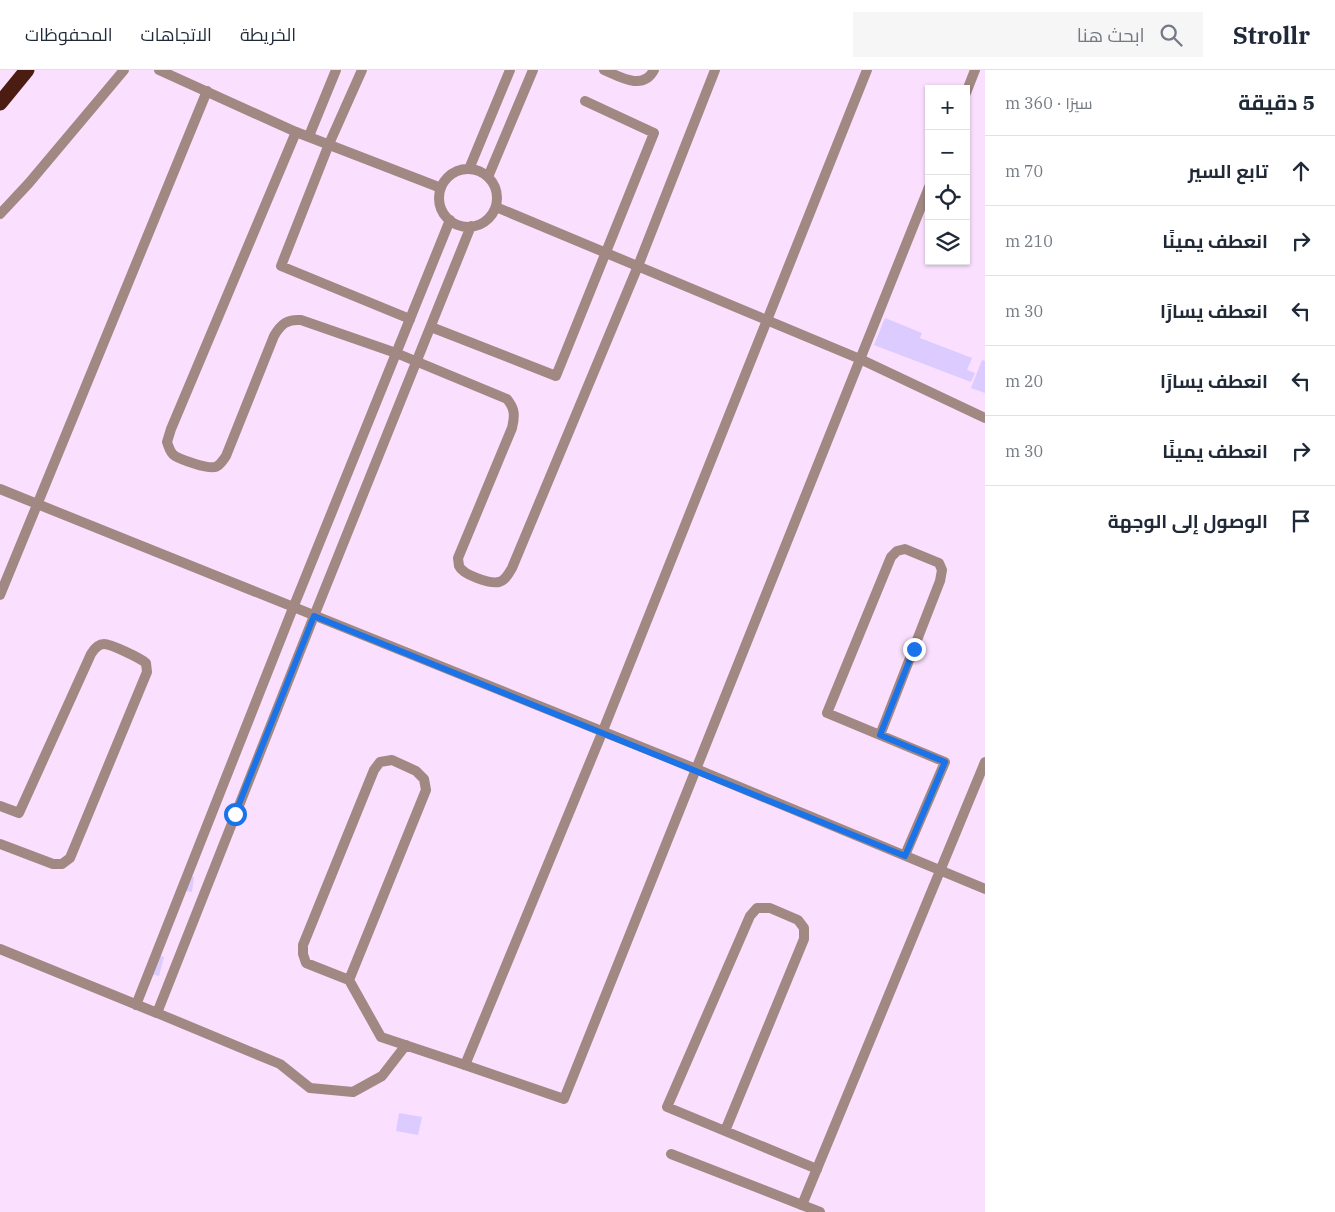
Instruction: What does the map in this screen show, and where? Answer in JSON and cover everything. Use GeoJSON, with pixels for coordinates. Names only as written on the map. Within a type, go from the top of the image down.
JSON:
{"type":"FeatureCollection","features":[{"type":"Feature","properties":{"kind":"highway"},"geometry":{"type":"LineString","coordinates":[[0,104],[27,70]]}},
{"type":"Feature","properties":{"kind":"street"},"geometry":{"type":"LineString","coordinates":[[0,214],[29,183],[124,70]]}},
{"type":"Feature","properties":{"kind":"street"},"geometry":{"type":"LineString","coordinates":[[159,70],[296,132],[441,188]]}},
{"type":"Feature","properties":{"kind":"street"},"geometry":{"type":"LineString","coordinates":[[309,136],[336,70]]}},
{"type":"Feature","properties":{"kind":"street"},"geometry":{"type":"LineString","coordinates":[[362,70],[281,266],[410,319]]}},
{"type":"Feature","properties":{"kind":"street"},"geometry":{"type":"LineString","coordinates":[[469,169],[510,70]]}},
{"type":"Feature","properties":{"kind":"street"},"geometry":{"type":"LineString","coordinates":[[488,177],[533,70]]}},
{"type":"Feature","properties":{"kind":"street"},"geometry":{"type":"LineString","coordinates":[[604,70],[628,80],[640,82],[648,78],[654,70]]}},
{"type":"Feature","properties":{"kind":"street"},"geometry":{"type":"LineString","coordinates":[[296,132],[172,429],[167,442],[170,451],[175,456],[203,466],[214,467],[221,463],[226,456],[274,336],[280,326],[290,320],[301,320],[396,353],[507,399],[514,407],[512,428],[458,558],[459,566],[466,574],[487,581],[498,582],[505,578],[512,568],[638,266],[715,70]]}},
{"type":"Feature","properties":{"kind":"street"},"geometry":{"type":"LineString","coordinates":[[465,1065],[602,733],[867,70]]}},
{"type":"Feature","properties":{"kind":"street"},"geometry":{"type":"LineString","coordinates":[[969,85],[975,70]]}},
{"type":"Feature","properties":{"kind":"street"},"geometry":{"type":"LineString","coordinates":[[0,595],[207,91]]}},
{"type":"Feature","properties":{"kind":"street"},"geometry":{"type":"LineString","coordinates":[[431,327],[556,376],[654,133],[585,101]]}},
{"type":"Feature","properties":{"kind":"street"},"geometry":{"type":"LineString","coordinates":[[469,169],[476,170],[488,177],[496,191],[496,207],[486,221],[471,226],[456,224],[444,214],[440,206],[441,188],[452,174],[469,169]]}},
{"type":"Feature","properties":{"kind":"street"},"geometry":{"type":"LineString","coordinates":[[349,980],[426,790],[424,779],[416,771],[392,760],[380,762],[374,770],[303,945],[306,963],[349,980],[381,1037],[564,1099],[925,197]]}},
{"type":"Feature","properties":{"kind":"street"},"geometry":{"type":"LineString","coordinates":[[496,207],[766,321],[860,358],[985,418]]}},
{"type":"Feature","properties":{"kind":"street"},"geometry":{"type":"LineString","coordinates":[[136,1005],[293,608],[450,220]]}},
{"type":"Feature","properties":{"kind":"street"},"geometry":{"type":"LineString","coordinates":[[157,1013],[471,226]]}},
{"type":"Feature","properties":{"kind":"street"},"geometry":{"type":"LineString","coordinates":[[0,490],[602,733],[696,769],[985,889]]}},
{"type":"Feature","properties":{"kind":"street"},"geometry":{"type":"LineString","coordinates":[[880,735],[940,581],[942,570],[939,563],[905,549],[897,551],[891,557],[827,713],[945,762],[905,856]]}},
{"type":"Feature","properties":{"kind":"street"},"geometry":{"type":"LineString","coordinates":[[0,806],[19,814],[96,646],[104,644],[139,658],[146,663],[147,672],[70,858],[62,864],[53,864],[0,844]]}},
{"type":"Feature","properties":{"kind":"street"},"geometry":{"type":"LineString","coordinates":[[802,1205],[985,762]]}},
{"type":"Feature","properties":{"kind":"street"},"geometry":{"type":"LineString","coordinates":[[725,1131],[804,939],[804,928],[798,920],[770,908],[758,908],[750,916],[667,1107],[725,1131],[817,1169]]}},
{"type":"Feature","properties":{"kind":"street"},"geometry":{"type":"LineString","coordinates":[[0,949],[280,1064],[310,1088],[353,1092],[382,1076],[406,1046]]}},
{"type":"Feature","properties":{"kind":"street"},"geometry":{"type":"LineString","coordinates":[[670,1154],[820,1212]]}},
{"type":"Feature","properties":{"kind":"building"},"geometry":{"type":"Polygon","coordinates":[[[885,318],[922,333],[920,338],[972,358],[967,370],[975,373],[971,382],[874,345],[885,318]]]}},
{"type":"Feature","properties":{"kind":"building"},"geometry":{"type":"Polygon","coordinates":[[[982,360],[985,361],[985,393],[971,388],[982,360]]]}},
{"type":"Feature","properties":{"kind":"building"},"geometry":{"type":"Polygon","coordinates":[[[185,875],[194,877],[192,892],[182,890],[185,875]]]}},
{"type":"Feature","properties":{"kind":"building"},"geometry":{"type":"Polygon","coordinates":[[[155,954],[164,957],[159,976],[150,974],[155,954]]]}},
{"type":"Feature","properties":{"kind":"building"},"geometry":{"type":"Polygon","coordinates":[[[399,1113],[422,1117],[418,1135],[396,1131],[399,1113]]]}},
{"type":"Feature","properties":{"kind":"route"},"geometry":{"type":"LineString","coordinates":[[235,814],[314,616],[602,733],[696,769],[905,856],[945,762],[880,735],[914,649]]}}]}
